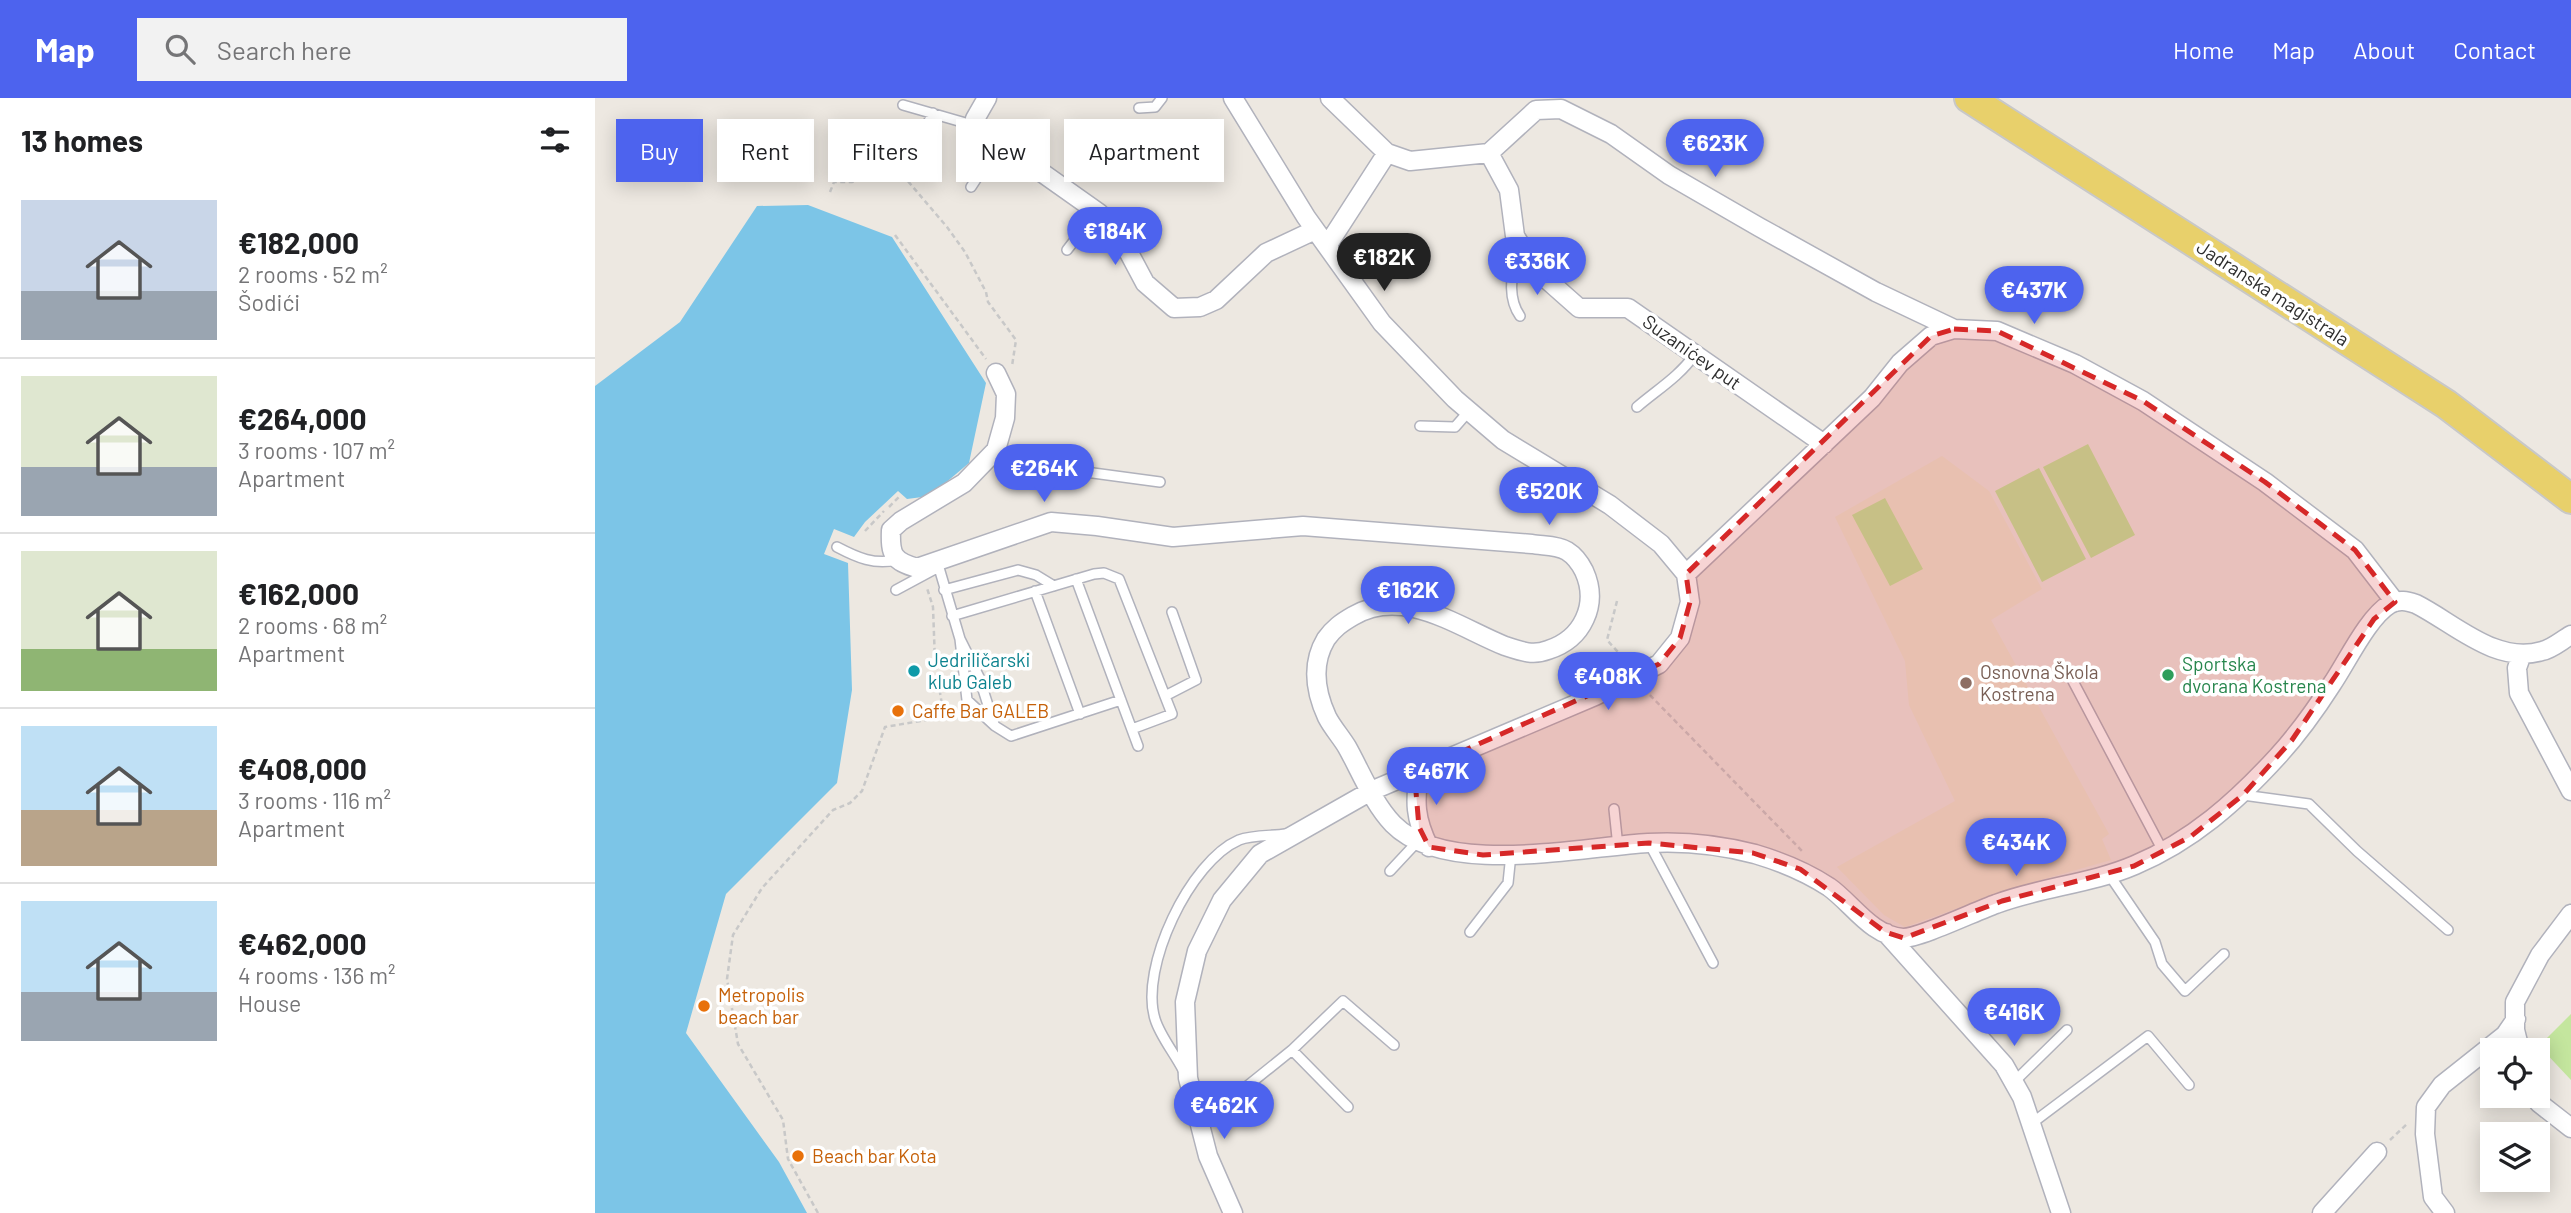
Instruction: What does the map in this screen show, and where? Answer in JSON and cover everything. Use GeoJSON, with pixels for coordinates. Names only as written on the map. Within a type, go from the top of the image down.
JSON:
{"type":"FeatureCollection","features":[{"type":"Feature","properties":{"kind":"main road","name":"Jadranska magistrala"},"geometry":{"type":"LineString","coordinates":[[1969,98],[2446,404],[2571,499]]}},
{"type":"Feature","properties":{"kind":"street"},"geometry":{"type":"LineString","coordinates":[[977,119],[987,98]]}},
{"type":"Feature","properties":{"kind":"street"},"geometry":{"type":"LineString","coordinates":[[1233,98],[1315,230],[1382,323],[1469,411],[1503,440],[1610,505],[1661,544],[1686,574],[1690,602],[1680,638],[1641,682],[1595,696],[1371,791],[1260,854],[1221,900],[1196,951],[1185,1002],[1188,1079],[1208,1156],[1233,1213]]}},
{"type":"Feature","properties":{"kind":"street"},"geometry":{"type":"LineString","coordinates":[[1330,98],[1387,153],[1410,161],[1489,153],[1536,110],[1562,109],[1611,134],[1669,175],[1876,292],[1954,328],[1997,331],[2075,364],[2143,401],[2265,482],[2355,550],[2395,602]]}},
{"type":"Feature","properties":{"kind":"street"},"geometry":{"type":"LineString","coordinates":[[1327,246],[1387,153]]}},
{"type":"Feature","properties":{"kind":"street","name":"Suzanićev put"},"geometry":{"type":"LineString","coordinates":[[1489,153],[1509,190],[1517,240],[1535,270],[1579,309],[1628,308],[1824,443]]}},
{"type":"Feature","properties":{"kind":"street"},"geometry":{"type":"LineString","coordinates":[[1050,179],[1097,211],[1120,236],[1145,283],[1174,308],[1200,307],[1216,300],[1266,254],[1315,230]]}},
{"type":"Feature","properties":{"kind":"street"},"geometry":{"type":"LineString","coordinates":[[1686,574],[1872,398],[1900,363],[1931,336],[1954,328]]}},
{"type":"Feature","properties":{"kind":"street"},"geometry":{"type":"LineString","coordinates":[[996,373],[1006,394],[1005,418],[996,450],[964,483],[901,521],[891,530],[891,546],[900,563],[917,568],[937,564],[1051,522],[1173,537],[1303,526],[1532,544],[1564,549],[1579,562],[1589,583],[1589,611],[1580,630],[1549,650],[1525,654],[1409,606],[1382,604],[1359,612],[1334,627],[1319,652],[1315,681],[1327,718],[1392,823],[1423,844],[1455,853],[1586,851],[1649,843],[1705,845],[1753,853],[1800,869],[1834,890],[1863,919],[1885,932],[1904,938],[2002,901],[2134,866],[2190,837],[2243,795],[2292,740],[2374,619],[2395,602],[2404,600],[2416,604],[2486,646],[2522,654],[2543,651],[2571,635]]}},
{"type":"Feature","properties":{"kind":"street"},"geometry":{"type":"LineString","coordinates":[[2522,654],[2517,668],[2519,693],[2571,792]]}},
{"type":"Feature","properties":{"kind":"street"},"geometry":{"type":"LineString","coordinates":[[1420,770],[1416,792],[1423,844]]}},
{"type":"Feature","properties":{"kind":"street"},"geometry":{"type":"LineString","coordinates":[[2517,1038],[2515,1002],[2540,956],[2571,914]]}},
{"type":"Feature","properties":{"kind":"street"},"geometry":{"type":"LineString","coordinates":[[1885,932],[2004,1065],[2022,1097],[2061,1213]]}},
{"type":"Feature","properties":{"kind":"street"},"geometry":{"type":"LineString","coordinates":[[2445,1213],[2433,1198],[2425,1134],[2426,1107],[2442,1085],[2505,1035],[2516,1019]]}},
{"type":"Feature","properties":{"kind":"street"},"geometry":{"type":"LineString","coordinates":[[2545,1108],[2571,1128]]}},
{"type":"Feature","properties":{"kind":"street"},"geometry":{"type":"LineString","coordinates":[[2322,1213],[2377,1152]]}},
{"type":"Feature","properties":{"kind":"lane"},"geometry":{"type":"LineString","coordinates":[[1139,108],[1155,107],[1162,98]]}},
{"type":"Feature","properties":{"kind":"lane"},"geometry":{"type":"LineString","coordinates":[[903,105],[956,120]]}},
{"type":"Feature","properties":{"kind":"lane"},"geometry":{"type":"LineString","coordinates":[[928,119],[930,112]]}},
{"type":"Feature","properties":{"kind":"lane"},"geometry":{"type":"LineString","coordinates":[[971,187],[974,182]]}},
{"type":"Feature","properties":{"kind":"lane"},"geometry":{"type":"LineString","coordinates":[[1067,250],[1097,211]]}},
{"type":"Feature","properties":{"kind":"lane"},"geometry":{"type":"LineString","coordinates":[[1517,240],[1512,296],[1513,306],[1520,316]]}},
{"type":"Feature","properties":{"kind":"lane"},"geometry":{"type":"LineString","coordinates":[[1637,407],[1670,383],[1695,354]]}},
{"type":"Feature","properties":{"kind":"lane"},"geometry":{"type":"LineString","coordinates":[[1420,426],[1455,427],[1469,411]]}},
{"type":"Feature","properties":{"kind":"lane"},"geometry":{"type":"LineString","coordinates":[[996,450],[1041,466],[1160,482]]}},
{"type":"Feature","properties":{"kind":"lane"},"geometry":{"type":"LineString","coordinates":[[837,547],[859,559],[882,563],[897,560]]}},
{"type":"Feature","properties":{"kind":"lane"},"geometry":{"type":"LineString","coordinates":[[896,590],[922,576],[937,564],[960,639],[976,670],[995,726]]}},
{"type":"Feature","properties":{"kind":"lane"},"geometry":{"type":"LineString","coordinates":[[944,590],[1018,570],[1036,575],[1054,586]]}},
{"type":"Feature","properties":{"kind":"lane"},"geometry":{"type":"LineString","coordinates":[[952,616],[1076,579],[1104,573],[1119,579],[1172,714],[1132,729]]}},
{"type":"Feature","properties":{"kind":"lane"},"geometry":{"type":"LineString","coordinates":[[1076,579],[1138,746]]}},
{"type":"Feature","properties":{"kind":"lane"},"geometry":{"type":"LineString","coordinates":[[1035,591],[1080,714]]}},
{"type":"Feature","properties":{"kind":"lane"},"geometry":{"type":"LineString","coordinates":[[1165,696],[1196,680],[1172,612]]}},
{"type":"Feature","properties":{"kind":"lane"},"geometry":{"type":"LineString","coordinates":[[960,639],[967,700],[1010,736],[1121,700]]}},
{"type":"Feature","properties":{"kind":"lane"},"geometry":{"type":"LineString","coordinates":[[2066,668],[2163,851]]}},
{"type":"Feature","properties":{"kind":"lane"},"geometry":{"type":"LineString","coordinates":[[2243,795],[2309,804],[2357,851],[2448,930]]}},
{"type":"Feature","properties":{"kind":"lane"},"geometry":{"type":"LineString","coordinates":[[1614,809],[1618,847]]}},
{"type":"Feature","properties":{"kind":"lane"},"geometry":{"type":"LineString","coordinates":[[1188,1079],[1155,1020],[1152,1000],[1156,964],[1167,929],[1198,875],[1214,857],[1240,840],[1295,833]]}},
{"type":"Feature","properties":{"kind":"lane"},"geometry":{"type":"LineString","coordinates":[[1649,843],[1713,963]]}},
{"type":"Feature","properties":{"kind":"lane"},"geometry":{"type":"LineString","coordinates":[[1390,871],[1423,844]]}},
{"type":"Feature","properties":{"kind":"lane"},"geometry":{"type":"LineString","coordinates":[[1469,932],[1508,883],[1511,854]]}},
{"type":"Feature","properties":{"kind":"lane"},"geometry":{"type":"LineString","coordinates":[[2108,873],[2155,942],[2162,964],[2185,991],[2224,954]]}},
{"type":"Feature","properties":{"kind":"lane"},"geometry":{"type":"LineString","coordinates":[[1200,1124],[1343,1002],[1394,1045]]}},
{"type":"Feature","properties":{"kind":"lane"},"geometry":{"type":"LineString","coordinates":[[2014,1082],[2067,1030]]}},
{"type":"Feature","properties":{"kind":"lane"},"geometry":{"type":"LineString","coordinates":[[2031,1124],[2148,1036],[2189,1085]]}},
{"type":"Feature","properties":{"kind":"lane"},"geometry":{"type":"LineString","coordinates":[[1291,1049],[1347,1107]]}},
{"type":"Feature","properties":{"kind":"path"},"geometry":{"type":"LineString","coordinates":[[922,119],[930,112]]}},
{"type":"Feature","properties":{"kind":"path"},"geometry":{"type":"LineString","coordinates":[[829,192],[834,183],[855,182]]}},
{"type":"Feature","properties":{"kind":"path"},"geometry":{"type":"LineString","coordinates":[[909,182],[965,252],[986,292],[988,302],[1016,340],[1006,394]]}},
{"type":"Feature","properties":{"kind":"path"},"geometry":{"type":"LineString","coordinates":[[895,234],[996,373]]}},
{"type":"Feature","properties":{"kind":"path"},"geometry":{"type":"LineString","coordinates":[[818,1213],[788,1159],[783,1120],[738,1044],[727,979],[733,935],[762,888],[833,810],[850,803],[862,791],[885,727],[944,717],[936,662],[933,607],[922,576]]}},
{"type":"Feature","properties":{"kind":"path"},"geometry":{"type":"LineString","coordinates":[[1618,601],[1607,640],[1641,682],[1806,855]]}},
{"type":"Feature","properties":{"kind":"path"},"geometry":{"type":"LineString","coordinates":[[2377,1152],[2426,1107]]}},
{"type":"Feature","properties":{"kind":"highlighted area"},"geometry":{"type":"Polygon","coordinates":[[[1954,329],[1997,331],[2143,401],[2265,482],[2355,550],[2395,602],[2374,619],[2292,740],[2243,795],[2190,837],[2134,866],[2002,901],[1904,938],[1885,932],[1800,869],[1753,853],[1649,843],[1483,855],[1429,847],[1419,827],[1416,792],[1420,770],[1659,664],[1680,638],[1690,602],[1686,574],[1931,336],[1954,329]]]}},
{"type":"Feature","properties":{"kind":"shaded area","name":"Osnovna Škola Kostrena"},"geometry":{"type":"Polygon","coordinates":[[[1942,456],[1989,491],[2042,589],[1991,620],[2109,834],[2102,839],[2111,860],[2020,886],[1905,927],[1884,915],[1837,867],[1955,801],[1909,705],[1905,661],[1835,517],[1942,456]]]}},
{"type":"Feature","properties":{"kind":"green space"},"geometry":{"type":"Polygon","coordinates":[[[2088,444],[2135,535],[2091,558],[2043,467],[2088,444]]]}},
{"type":"Feature","properties":{"kind":"green space"},"geometry":{"type":"Polygon","coordinates":[[[2039,468],[2086,559],[2042,582],[1995,491],[2039,468]]]}},
{"type":"Feature","properties":{"kind":"green space"},"geometry":{"type":"Polygon","coordinates":[[[1885,498],[1923,569],[1890,586],[1852,515],[1885,498]]]}},
{"type":"Feature","properties":{"kind":"green space"},"geometry":{"type":"Polygon","coordinates":[[[2571,1014],[2571,1080],[2550,1058],[2550,1038],[2547,1038],[2571,1014]]]}},
{"type":"Feature","properties":{"kind":"water"},"geometry":{"type":"Polygon","coordinates":[[[808,205],[892,237],[986,383],[969,463],[930,496],[907,499],[898,491],[865,522],[854,537],[834,529],[824,554],[848,563],[852,690],[837,783],[726,894],[686,1033],[779,1162],[807,1213],[595,1213],[595,386],[680,322],[757,206],[808,205]]]}},
{"type":"Feature","properties":{"kind":"place","name":"Jedriličarski klub Galeb"},"geometry":{"type":"Point","coordinates":[914,671]}},
{"type":"Feature","properties":{"kind":"place","name":"Sportska dvorana Kostrena"},"geometry":{"type":"Point","coordinates":[2168,675]}},
{"type":"Feature","properties":{"kind":"place","name":"Osnovna Škola Kostrena"},"geometry":{"type":"Point","coordinates":[1966,683]}},
{"type":"Feature","properties":{"kind":"place","name":"Caffe Bar GALEB"},"geometry":{"type":"Point","coordinates":[898,711]}},
{"type":"Feature","properties":{"kind":"place","name":"Metropolis beach bar"},"geometry":{"type":"Point","coordinates":[704,1006]}},
{"type":"Feature","properties":{"kind":"place","name":"Beach bar Kota"},"geometry":{"type":"Point","coordinates":[798,1156]}}]}
